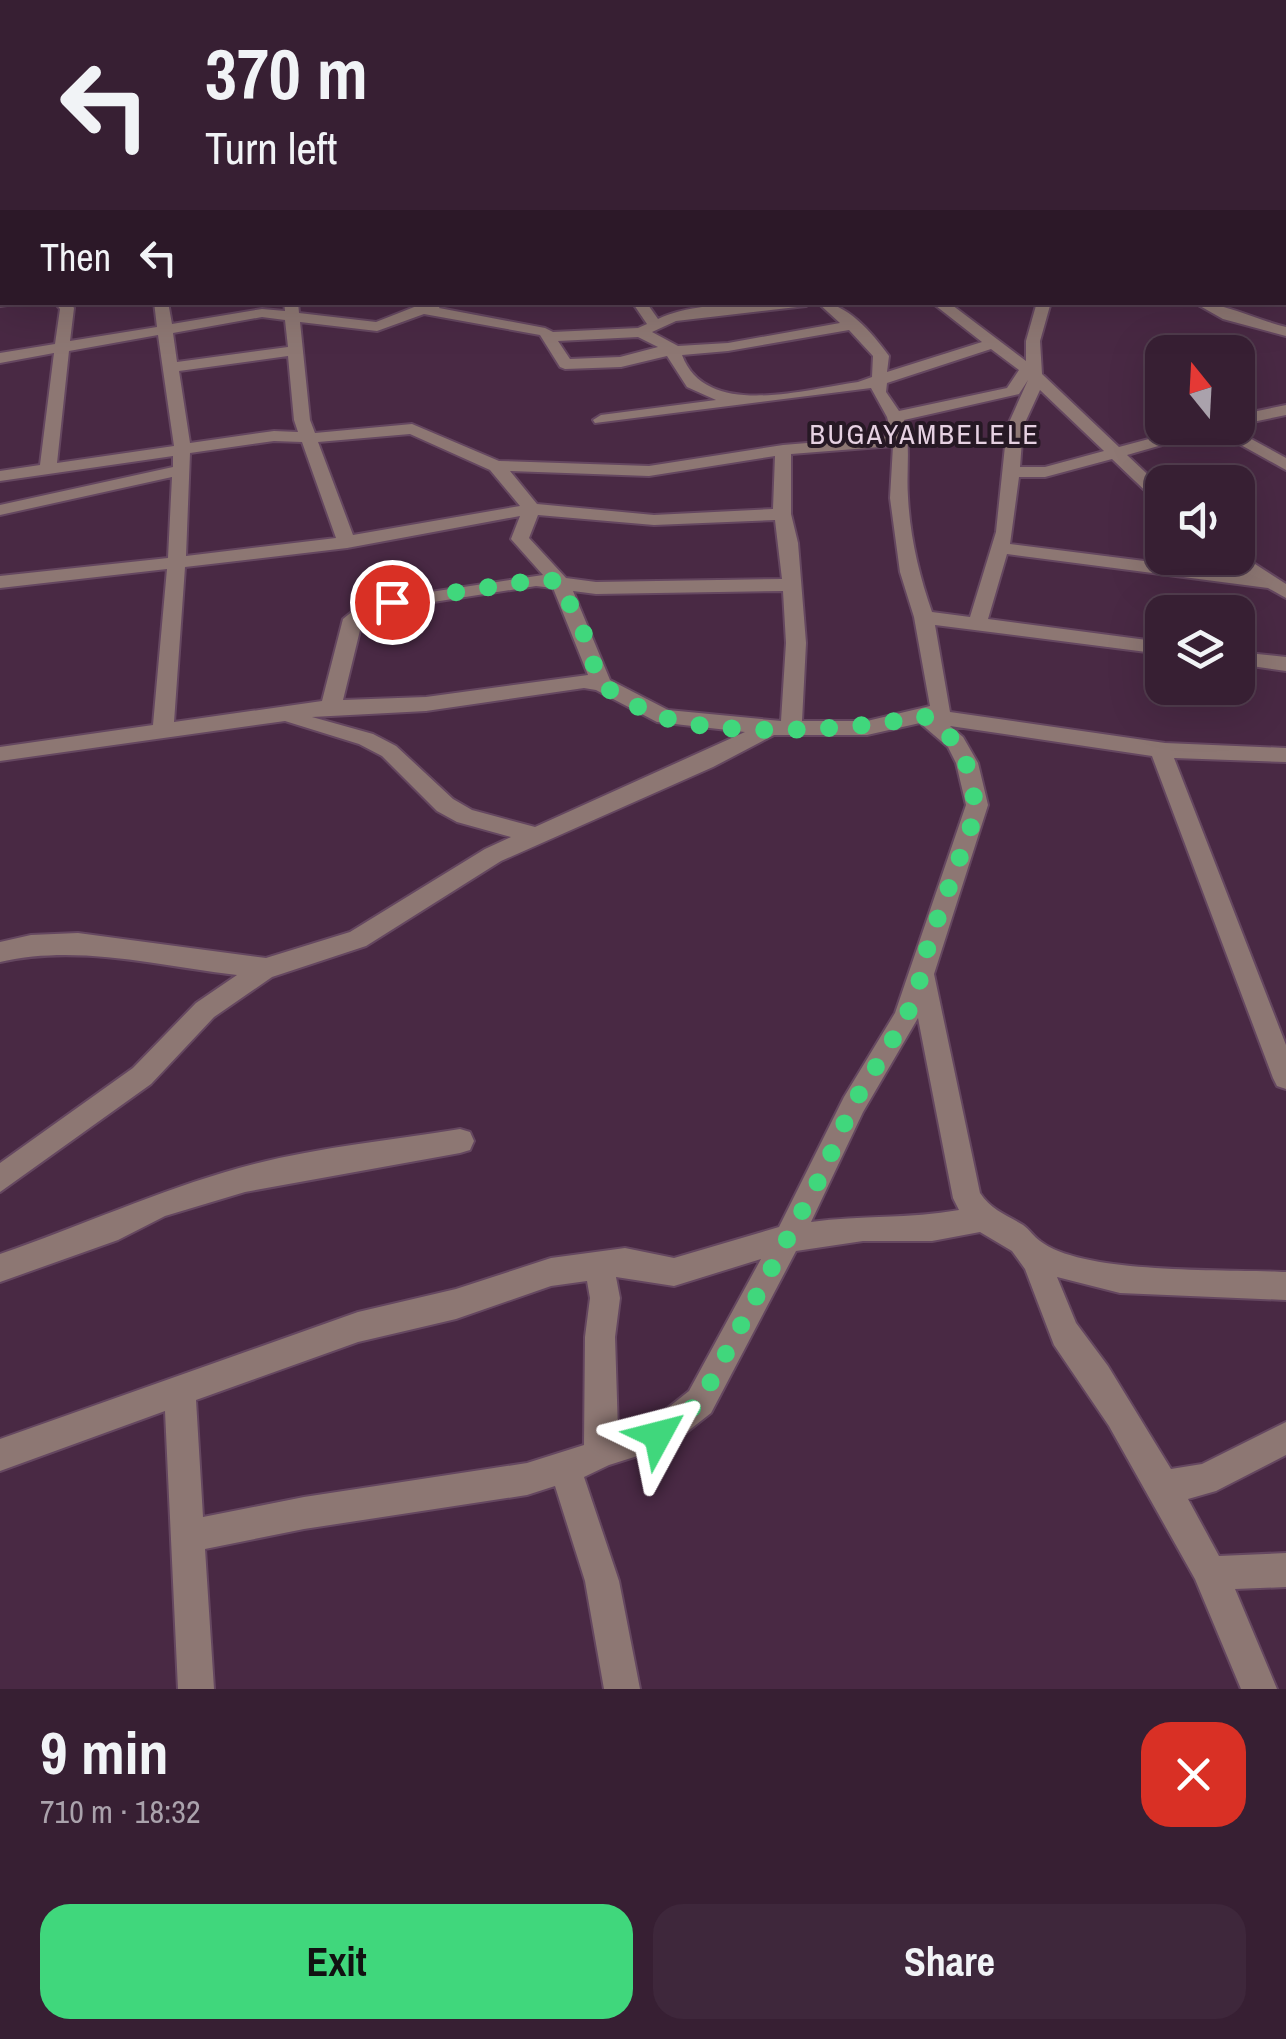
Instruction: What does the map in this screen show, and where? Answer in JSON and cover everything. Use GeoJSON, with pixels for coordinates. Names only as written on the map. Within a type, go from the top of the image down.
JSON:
{"type":"FeatureCollection","features":[{"type":"Feature","properties":{"kind":"street"},"geometry":{"type":"LineString","coordinates":[[48,468],[66,347],[64,305]]}},
{"type":"Feature","properties":{"kind":"street"},"geometry":{"type":"LineString","coordinates":[[161,305],[182,448],[163,730]]}},
{"type":"Feature","properties":{"kind":"street"},"geometry":{"type":"LineString","coordinates":[[640,305],[648,328],[672,350],[686,376],[706,393],[747,400]]}},
{"type":"Feature","properties":{"kind":"street"},"geometry":{"type":"LineString","coordinates":[[0,358],[291,309],[377,326],[432,306],[525,326],[548,337],[648,328],[682,315],[773,305]]}},
{"type":"Feature","properties":{"kind":"street"},"geometry":{"type":"LineString","coordinates":[[0,754],[330,707],[382,708],[577,682],[600,684],[664,718],[781,727],[866,728],[941,710],[924,617],[911,586],[903,537],[902,440],[895,417],[882,399],[878,382],[881,356],[828,305]]}},
{"type":"Feature","properties":{"kind":"street"},"geometry":{"type":"LineString","coordinates":[[942,305],[1033,376],[1145,482]]}},
{"type":"Feature","properties":{"kind":"street"},"geometry":{"type":"LineString","coordinates":[[978,622],[1000,548],[1015,427],[1033,376],[1033,341],[1043,305]]}},
{"type":"Feature","properties":{"kind":"street"},"geometry":{"type":"LineString","coordinates":[[1206,305],[1238,320],[1286,332]]}},
{"type":"Feature","properties":{"kind":"street"},"geometry":{"type":"LineString","coordinates":[[291,309],[302,420],[347,542]]}},
{"type":"Feature","properties":{"kind":"street"},"geometry":{"type":"LineString","coordinates":[[548,337],[565,364],[621,362],[672,350],[738,346],[851,325]]}},
{"type":"Feature","properties":{"kind":"street"},"geometry":{"type":"LineString","coordinates":[[601,420],[878,382],[994,344]]}},
{"type":"Feature","properties":{"kind":"street"},"geometry":{"type":"LineString","coordinates":[[686,376],[704,346]]}},
{"type":"Feature","properties":{"kind":"street"},"geometry":{"type":"LineString","coordinates":[[172,367],[296,350]]}},
{"type":"Feature","properties":{"kind":"street"},"geometry":{"type":"LineString","coordinates":[[895,417],[1014,390],[1033,376]]}},
{"type":"Feature","properties":{"kind":"street"},"geometry":{"type":"LineString","coordinates":[[1255,416],[1286,410]]}},
{"type":"Feature","properties":{"kind":"street"},"geometry":{"type":"LineString","coordinates":[[0,476],[274,436],[310,438],[412,429],[496,466],[649,471],[783,450],[902,440]]}},
{"type":"Feature","properties":{"kind":"street"},"geometry":{"type":"LineString","coordinates":[[1008,472],[1045,472],[1149,445]]}},
{"type":"Feature","properties":{"kind":"street"},"geometry":{"type":"LineString","coordinates":[[1250,445],[1286,465]]}},
{"type":"Feature","properties":{"kind":"street"},"geometry":{"type":"LineString","coordinates":[[781,727],[796,643],[789,543],[782,514],[783,450]]}},
{"type":"Feature","properties":{"kind":"street"},"geometry":{"type":"LineString","coordinates":[[496,466],[532,510]]}},
{"type":"Feature","properties":{"kind":"street"},"geometry":{"type":"LineString","coordinates":[[0,510],[180,470]]}},
{"type":"Feature","properties":{"kind":"street"},"geometry":{"type":"LineString","coordinates":[[532,510],[520,539],[559,581],[584,634],[600,684]]}},
{"type":"Feature","properties":{"kind":"street"},"geometry":{"type":"LineString","coordinates":[[0,582],[347,542],[532,510],[654,520],[782,514]]}},
{"type":"Feature","properties":{"kind":"street"},"geometry":{"type":"LineString","coordinates":[[1000,548],[1279,587]]}},
{"type":"Feature","properties":{"kind":"street"},"geometry":{"type":"LineString","coordinates":[[1255,571],[1279,587]]}},
{"type":"Feature","properties":{"kind":"street"},"geometry":{"type":"LineString","coordinates":[[330,707],[348,633],[360,610],[536,580],[590,588],[789,585]]}},
{"type":"Feature","properties":{"kind":"street"},"geometry":{"type":"LineString","coordinates":[[924,617],[1145,646]]}},
{"type":"Feature","properties":{"kind":"street"},"geometry":{"type":"LineString","coordinates":[[1255,660],[1286,664]]}},
{"type":"Feature","properties":{"kind":"street"},"geometry":{"type":"LineString","coordinates":[[924,716],[1160,749],[1284,758]]}},
{"type":"Feature","properties":{"kind":"street"},"geometry":{"type":"LineString","coordinates":[[190,1536],[322,1510],[527,1479],[588,1462],[602,1451],[658,1435],[700,1402],[783,1239],[822,1174],[853,1104],[906,1018],[977,810],[966,763],[956,742],[924,716]]}},
{"type":"Feature","properties":{"kind":"street"},"geometry":{"type":"LineString","coordinates":[[281,717],[327,725],[366,739],[388,751],[445,805],[466,816],[532,835]]}},
{"type":"Feature","properties":{"kind":"street"},"geometry":{"type":"LineString","coordinates":[[0,1180],[142,1076],[204,1010],[266,968],[358,940],[532,835],[781,727]]}},
{"type":"Feature","properties":{"kind":"street"},"geometry":{"type":"LineString","coordinates":[[1160,749],[1169,784],[1286,1078]]}},
{"type":"Feature","properties":{"kind":"street"},"geometry":{"type":"LineString","coordinates":[[0,952],[78,943],[266,968]]}},
{"type":"Feature","properties":{"kind":"street"},"geometry":{"type":"LineString","coordinates":[[922,974],[963,1182],[979,1218],[1020,1239],[1031,1252],[1064,1333],[1164,1486],[1213,1573],[1259,1689]]}},
{"type":"Feature","properties":{"kind":"street"},"geometry":{"type":"LineString","coordinates":[[0,1268],[108,1230],[159,1205],[245,1180],[460,1141]]}},
{"type":"Feature","properties":{"kind":"street"},"geometry":{"type":"LineString","coordinates":[[0,1454],[84,1422],[180,1394],[245,1365],[358,1327],[456,1304],[551,1272],[624,1262],[674,1272],[783,1239],[864,1228],[932,1228],[979,1218]]}},
{"type":"Feature","properties":{"kind":"street"},"geometry":{"type":"LineString","coordinates":[[1031,1252],[1068,1268],[1120,1279],[1286,1286]]}},
{"type":"Feature","properties":{"kind":"street"},"geometry":{"type":"LineString","coordinates":[[599,1266],[605,1298],[600,1337],[602,1451]]}},
{"type":"Feature","properties":{"kind":"street"},"geometry":{"type":"LineString","coordinates":[[180,1394],[196,1689]]}},
{"type":"Feature","properties":{"kind":"street"},"geometry":{"type":"LineString","coordinates":[[1164,1486],[1205,1480],[1286,1438]]}},
{"type":"Feature","properties":{"kind":"street"},"geometry":{"type":"LineString","coordinates":[[565,1468],[602,1581],[622,1689]]}},
{"type":"Feature","properties":{"kind":"street"},"geometry":{"type":"LineString","coordinates":[[1213,1573],[1286,1570]]}},
{"type":"Feature","properties":{"kind":"district","name":"BUGAYAMBELELE"},"geometry":{"type":"Point","coordinates":[925,434]}},
{"type":"Feature","properties":{"kind":"route"},"geometry":{"type":"LineString","coordinates":[[392,602],[536,580],[559,581],[584,634],[600,684],[639,707],[664,718],[747,728],[866,728],[924,716],[956,742],[966,763],[977,810],[906,1018],[853,1104],[822,1174],[783,1239],[700,1402],[658,1435]]}}]}
